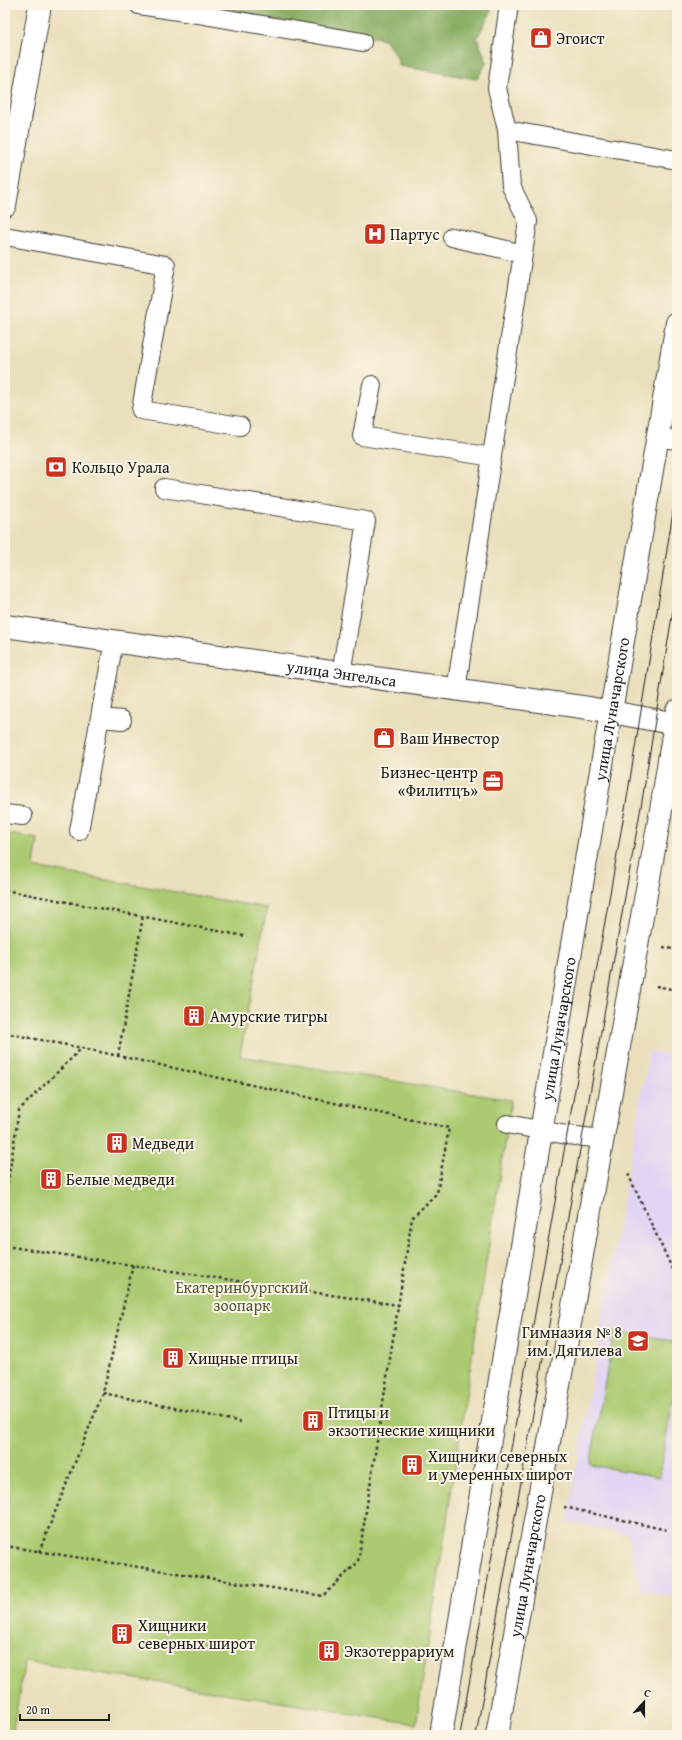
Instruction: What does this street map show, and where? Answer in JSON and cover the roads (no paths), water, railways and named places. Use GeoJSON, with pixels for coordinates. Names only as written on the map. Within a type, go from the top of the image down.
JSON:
{"type":"FeatureCollection","features":[{"type":"Feature","properties":{"kind":"main road"},"geometry":{"type":"LineString","coordinates":[[5,205],[40,5]]}},
{"type":"Feature","properties":{"kind":"main road","name":"улица Луначарского"},"geometry":{"type":"LineString","coordinates":[[441,1735],[611,711],[667,439],[677,324]]}},
{"type":"Feature","properties":{"kind":"main road","name":"улица Энгельса"},"geometry":{"type":"LineString","coordinates":[[5,626],[456,690],[676,719]]}},
{"type":"Feature","properties":{"kind":"main road","name":"улица Луначарского"},"geometry":{"type":"LineString","coordinates":[[497,1735],[676,719]]}},
{"type":"Feature","properties":{"kind":"lane"},"geometry":{"type":"LineString","coordinates":[[139,5],[199,10],[362,42]]}},
{"type":"Feature","properties":{"kind":"lane"},"geometry":{"type":"LineString","coordinates":[[456,690],[528,221],[511,186],[507,130],[497,88],[509,5]]}},
{"type":"Feature","properties":{"kind":"lane"},"geometry":{"type":"LineString","coordinates":[[507,130],[677,160]]}},
{"type":"Feature","properties":{"kind":"lane"},"geometry":{"type":"LineString","coordinates":[[5,236],[166,265],[141,410],[240,426]]}},
{"type":"Feature","properties":{"kind":"lane"},"geometry":{"type":"LineString","coordinates":[[452,237],[523,254]]}},
{"type":"Feature","properties":{"kind":"lane"},"geometry":{"type":"LineString","coordinates":[[372,385],[362,436],[492,457]]}},
{"type":"Feature","properties":{"kind":"lane"},"geometry":{"type":"LineString","coordinates":[[164,488],[366,521],[341,674]]}},
{"type":"Feature","properties":{"kind":"lane"},"geometry":{"type":"LineString","coordinates":[[79,832],[114,641]]}},
{"type":"Feature","properties":{"kind":"lane"},"geometry":{"type":"LineString","coordinates":[[100,718],[122,720]]}},
{"type":"Feature","properties":{"kind":"lane"},"geometry":{"type":"LineString","coordinates":[[5,814],[23,816]]}},
{"type":"Feature","properties":{"kind":"lane"},"geometry":{"type":"LineString","coordinates":[[507,1124],[603,1139]]}},
{"type":"Feature","properties":{"kind":"tram line"},"geometry":{"type":"LineString","coordinates":[[460,1735],[627,798],[677,487]]}},
{"type":"Feature","properties":{"kind":"tram line"},"geometry":{"type":"LineString","coordinates":[[476,1735],[642,801],[677,585]]}},
{"type":"Feature","properties":{"kind":"place","name":"Эгоист"},"geometry":{"type":"Point","coordinates":[541,38]}},
{"type":"Feature","properties":{"kind":"place","name":"Партус"},"geometry":{"type":"Point","coordinates":[375,234]}},
{"type":"Feature","properties":{"kind":"place","name":"Кольцо Урала"},"geometry":{"type":"Point","coordinates":[56,467]}},
{"type":"Feature","properties":{"kind":"place","name":"Ваш Инвестор"},"geometry":{"type":"Point","coordinates":[384,738]}},
{"type":"Feature","properties":{"kind":"place","name":"Бизнес-центр «Филитцъ»"},"geometry":{"type":"Point","coordinates":[493,781]}},
{"type":"Feature","properties":{"kind":"place","name":"Амурские тигры"},"geometry":{"type":"Point","coordinates":[194,1016]}},
{"type":"Feature","properties":{"kind":"place","name":"Медведи"},"geometry":{"type":"Point","coordinates":[117,1143]}},
{"type":"Feature","properties":{"kind":"place","name":"Белые медведи"},"geometry":{"type":"Point","coordinates":[51,1179]}},
{"type":"Feature","properties":{"kind":"place","name":"Гимназия № 8 им. Дягилева"},"geometry":{"type":"Point","coordinates":[638,1341]}},
{"type":"Feature","properties":{"kind":"place","name":"Хищные птицы"},"geometry":{"type":"Point","coordinates":[173,1358]}},
{"type":"Feature","properties":{"kind":"place","name":"Птицы и экзотические хищники"},"geometry":{"type":"Point","coordinates":[313,1421]}},
{"type":"Feature","properties":{"kind":"place","name":"Хищники северных и умеренных широт"},"geometry":{"type":"Point","coordinates":[412,1465]}},
{"type":"Feature","properties":{"kind":"place","name":"Хищники северных широт"},"geometry":{"type":"Point","coordinates":[122,1634]}},
{"type":"Feature","properties":{"kind":"place","name":"Экзотеррариум"},"geometry":{"type":"Point","coordinates":[329,1651]}},
{"type":"Feature","properties":{"kind":"park label","name":"Екатеринбургский зоопарк"},"geometry":{"type":"Point","coordinates":[242,1296]}}]}
